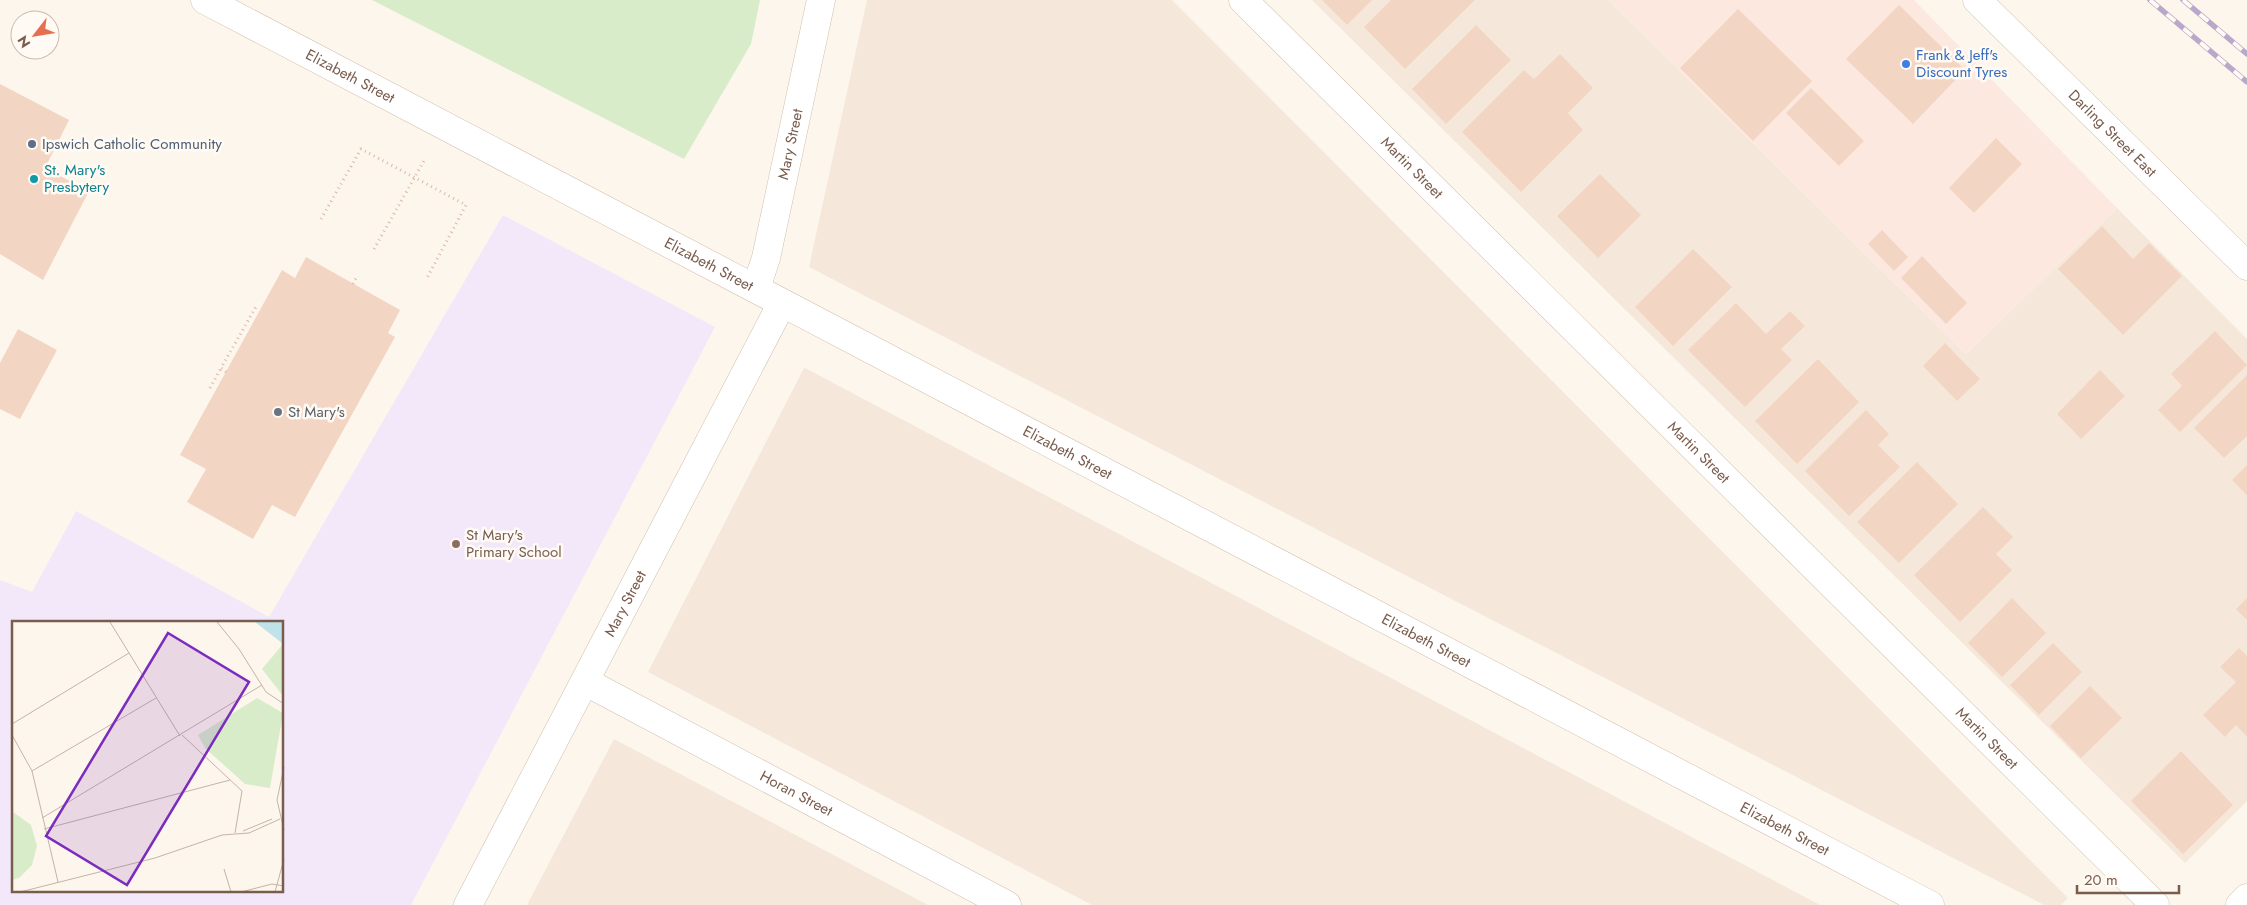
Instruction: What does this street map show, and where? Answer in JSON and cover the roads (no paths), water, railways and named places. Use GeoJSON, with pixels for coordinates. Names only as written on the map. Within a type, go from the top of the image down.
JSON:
{"type":"FeatureCollection","features":[{"type":"Feature","properties":{"kind":"street","name":"Elizabeth Street"},"geometry":{"type":"LineString","coordinates":[[204,0],[1930,905]]}},
{"type":"Feature","properties":{"kind":"street","name":"Mary Street"},"geometry":{"type":"LineString","coordinates":[[756,288],[766,258],[821,0]]}},
{"type":"Feature","properties":{"kind":"street","name":"Martin Street"},"geometry":{"type":"LineString","coordinates":[[1243,0],[2155,905]]}},
{"type":"Feature","properties":{"kind":"street","name":"Darling Street East"},"geometry":{"type":"LineString","coordinates":[[1977,0],[2247,266]]}},
{"type":"Feature","properties":{"kind":"street","name":"Mary Street"},"geometry":{"type":"LineString","coordinates":[[468,905],[782,303]]}},
{"type":"Feature","properties":{"kind":"street","name":"Horan Street"},"geometry":{"type":"LineString","coordinates":[[586,682],[1007,905]]}},
{"type":"Feature","properties":{"kind":"street"},"geometry":{"type":"LineString","coordinates":[[2240,905],[2247,898]]}},
{"type":"Feature","properties":{"kind":"railway"},"geometry":{"type":"LineString","coordinates":[[2150,0],[2247,82]]}},
{"type":"Feature","properties":{"kind":"railway"},"geometry":{"type":"LineString","coordinates":[[2183,0],[2247,54]]}},
{"type":"Feature","properties":{"kind":"place","name":"Frank & Jeff's Discount Tyres"},"geometry":{"type":"Point","coordinates":[1906,64]}},
{"type":"Feature","properties":{"kind":"place","name":"Ipswich Catholic Community"},"geometry":{"type":"Point","coordinates":[32,144]}},
{"type":"Feature","properties":{"kind":"place","name":"St. Mary's Presbytery"},"geometry":{"type":"Point","coordinates":[34,179]}},
{"type":"Feature","properties":{"kind":"place","name":"St Mary's"},"geometry":{"type":"Point","coordinates":[278,412]}},
{"type":"Feature","properties":{"kind":"place","name":"St Mary's Primary School"},"geometry":{"type":"Point","coordinates":[456,544]}}]}
